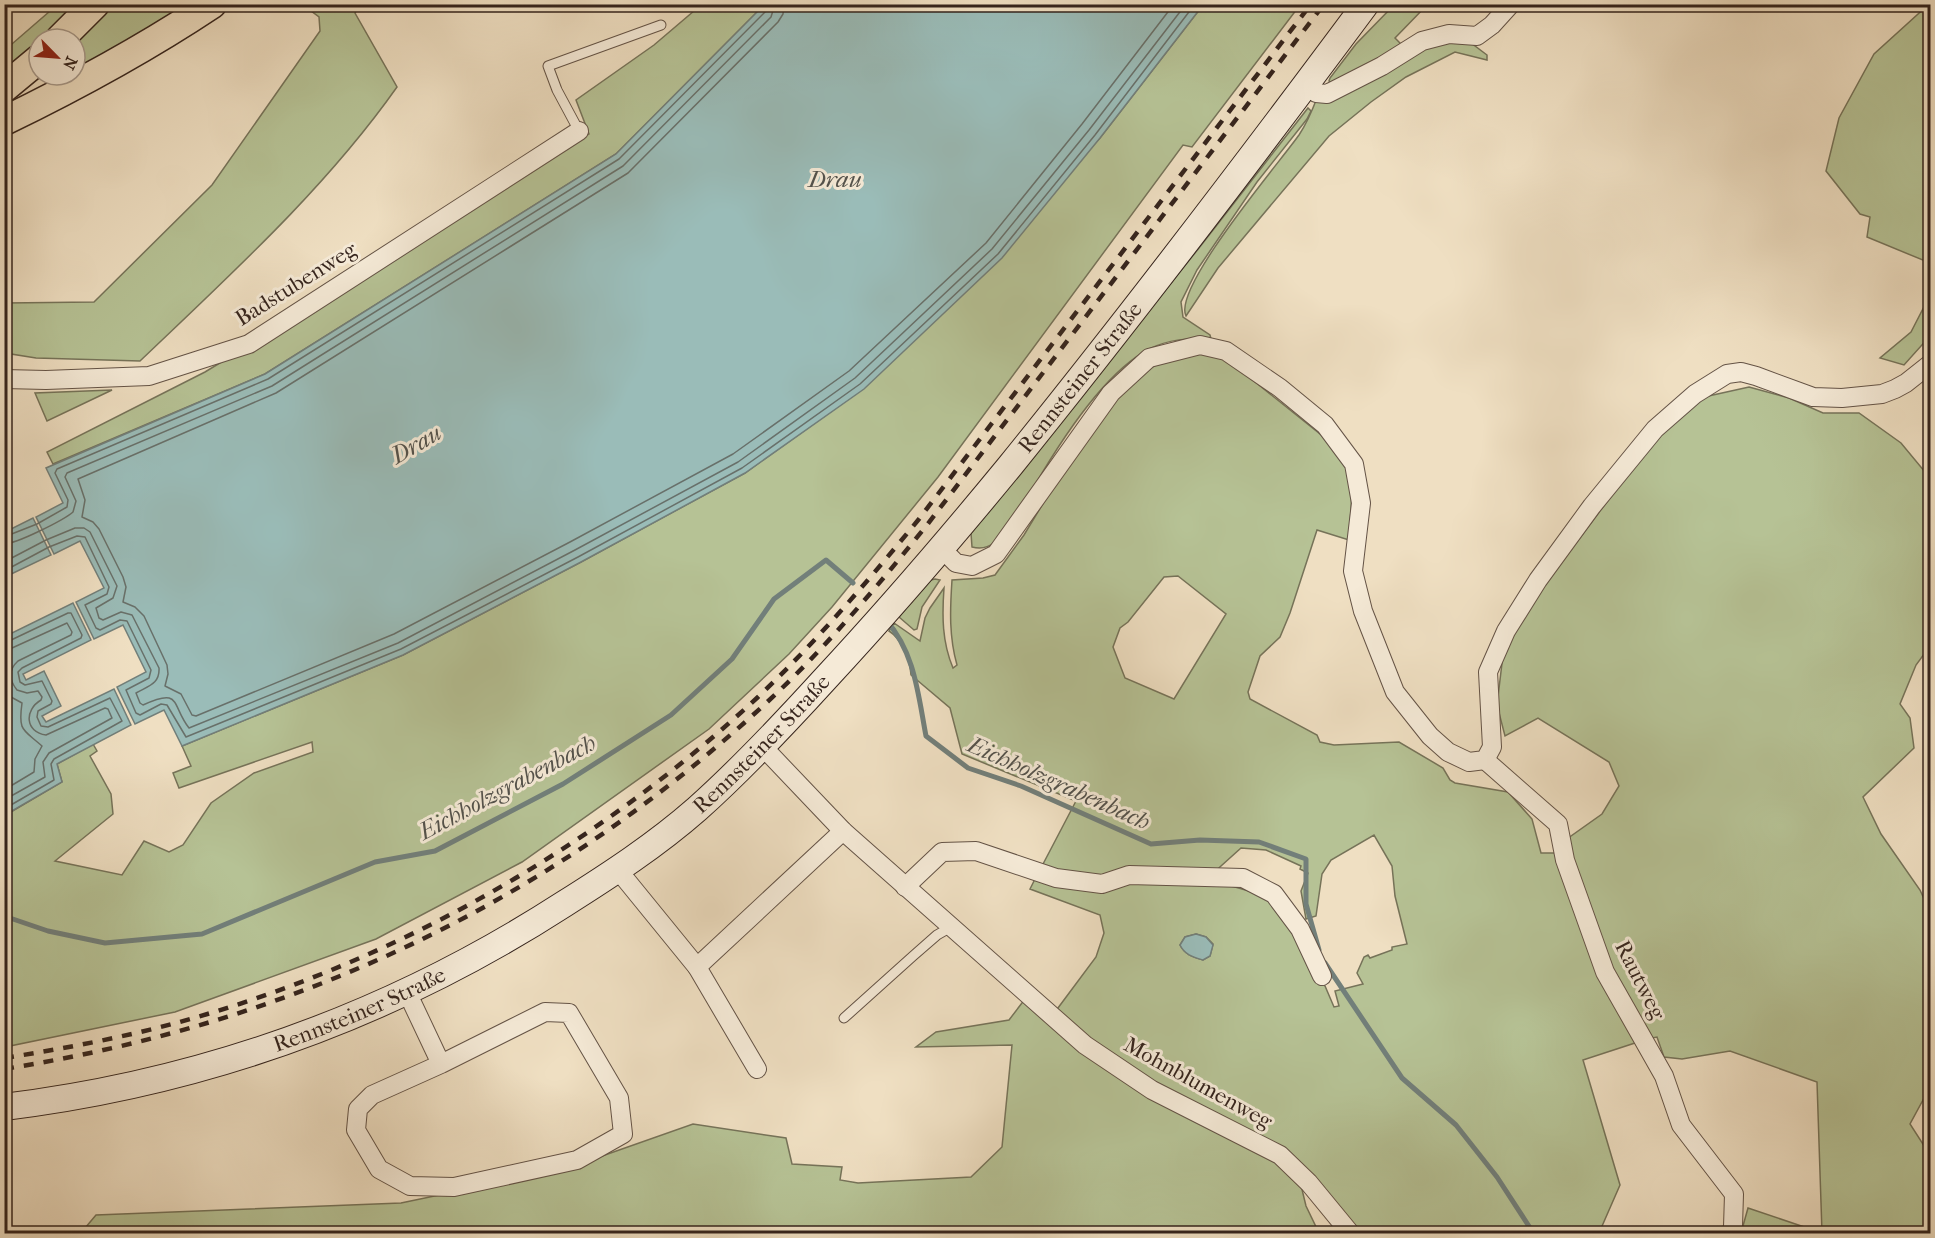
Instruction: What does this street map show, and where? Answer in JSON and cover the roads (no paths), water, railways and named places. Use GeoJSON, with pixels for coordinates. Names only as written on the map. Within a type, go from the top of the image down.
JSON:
{"type":"FeatureCollection","features":[{"type":"Feature","properties":{"kind":"main road"},"geometry":{"type":"LineString","coordinates":[[72,27],[95,4]]}},
{"type":"Feature","properties":{"kind":"main road"},"geometry":{"type":"LineString","coordinates":[[4,121],[60,94],[133,53],[212,4]]}},
{"type":"Feature","properties":{"kind":"main road","name":"Rennsteiner Straße"},"geometry":{"type":"LineString","coordinates":[[4,1107],[68,1099],[155,1081],[237,1058],[324,1029],[407,992],[516,935],[618,870],[695,811],[763,747],[942,549],[1102,352],[1366,4]]}},
{"type":"Feature","properties":{"kind":"main road"},"geometry":{"type":"LineString","coordinates":[[4,87],[27,69]]}},
{"type":"Feature","properties":{"kind":"street"},"geometry":{"type":"LineString","coordinates":[[1307,84],[1317,93],[1327,94],[1382,66],[1422,41],[1449,34],[1477,36],[1492,25],[1511,4]]}},
{"type":"Feature","properties":{"kind":"street","name":"Badstubenweg"},"geometry":{"type":"LineString","coordinates":[[4,379],[46,380],[149,376],[249,344],[579,131]]}},
{"type":"Feature","properties":{"kind":"street"},"geometry":{"type":"LineString","coordinates":[[942,549],[956,563],[972,566],[996,554],[1111,393],[1149,358],[1200,345],[1226,351],[1280,388],[1325,424],[1354,464],[1361,503],[1353,571],[1363,611],[1395,692],[1430,736],[1448,752],[1469,762],[1485,760],[1492,747],[1488,672],[1506,631],[1558,552],[1655,429],[1695,394],[1727,374],[1741,372],[1814,397],[1842,398],[1882,394],[1895,389],[1930,364]]}},
{"type":"Feature","properties":{"kind":"street","name":"Mohnblumenweg"},"geometry":{"type":"LineString","coordinates":[[763,747],[843,831],[1085,1045],[1152,1090],[1280,1155],[1309,1183],[1351,1233]]}},
{"type":"Feature","properties":{"kind":"street","name":"Rautweg"},"geometry":{"type":"LineString","coordinates":[[1485,760],[1558,824],[1565,860],[1605,972],[1664,1076],[1681,1125],[1734,1194],[1733,1227],[1730,1233]]}},
{"type":"Feature","properties":{"kind":"street"},"geometry":{"type":"LineString","coordinates":[[697,967],[843,831]]}},
{"type":"Feature","properties":{"kind":"street"},"geometry":{"type":"LineString","coordinates":[[905,887],[942,852],[976,851],[1056,878],[1101,884],[1129,875],[1243,878],[1274,894],[1300,929],[1322,976]]}},
{"type":"Feature","properties":{"kind":"street"},"geometry":{"type":"LineString","coordinates":[[618,870],[697,967],[757,1069]]}},
{"type":"Feature","properties":{"kind":"street"},"geometry":{"type":"LineString","coordinates":[[407,992],[441,1064]]}},
{"type":"Feature","properties":{"kind":"street"},"geometry":{"type":"LineString","coordinates":[[545,1012],[568,1013],[619,1098],[623,1134],[577,1160],[454,1187],[410,1186],[379,1169],[356,1130],[358,1109],[372,1095],[441,1064],[545,1012]]}},
{"type":"Feature","properties":{"kind":"lane"},"geometry":{"type":"LineString","coordinates":[[579,131],[557,90],[548,66],[661,25]]}},
{"type":"Feature","properties":{"kind":"lane"},"geometry":{"type":"LineString","coordinates":[[844,1018],[921,949],[951,927]]}},
{"type":"Feature","properties":{"kind":"water","name":"Drau"},"geometry":{"type":"Polygon","coordinates":[[[764,5],[1203,5],[1100,138],[1002,258],[864,389],[745,473],[403,655],[182,746],[164,710],[135,724],[117,687],[146,672],[123,625],[94,639],[76,602],[104,588],[80,541],[54,554],[36,517],[63,503],[46,468],[265,374],[616,154],[764,5]]]}},
{"type":"Feature","properties":{"kind":"water"},"geometry":{"type":"Polygon","coordinates":[[[33,518],[51,555],[5,577],[5,532],[33,518]]]}},
{"type":"Feature","properties":{"kind":"water"},"geometry":{"type":"Polygon","coordinates":[[[73,603],[91,640],[23,674],[26,680],[44,671],[61,706],[42,716],[46,722],[114,689],[131,725],[57,764],[62,782],[5,815],[5,634],[6,636],[73,603]]]}},
{"type":"Feature","properties":{"kind":"water"},"geometry":{"type":"Polygon","coordinates":[[[1196,934],[1206,937],[1213,945],[1210,956],[1203,960],[1193,957],[1180,945],[1185,937],[1196,934]]]}},
{"type":"Feature","properties":{"kind":"waterway","name":"Eichholzgrabenbach"},"geometry":{"type":"LineString","coordinates":[[4,916],[48,931],[105,943],[202,934],[375,862],[435,851],[563,784],[671,715],[732,659],[774,599],[826,560],[853,583]]}},
{"type":"Feature","properties":{"kind":"waterway","name":"Eichholzgrabenbach"},"geometry":{"type":"LineString","coordinates":[[886,620],[896,633],[909,660],[926,736],[968,768],[1021,786],[1151,844],[1200,840],[1259,842],[1306,859],[1306,904],[1319,950]]}},
{"type":"Feature","properties":{"kind":"waterway","name":"Eichholzgrabenbach"},"geometry":{"type":"LineString","coordinates":[[1325,963],[1402,1078],[1456,1125],[1497,1177],[1534,1234]]}},
{"type":"Feature","properties":{"kind":"railway"},"geometry":{"type":"LineString","coordinates":[[4,1058],[91,1043],[176,1023],[256,998],[335,969],[412,934],[487,895],[559,851],[628,804],[695,752],[758,697],[800,655],[919,519],[1311,4]]}},
{"type":"Feature","properties":{"kind":"railway"},"geometry":{"type":"LineString","coordinates":[[4,1069],[111,1048],[215,1021],[315,986],[411,944],[505,895],[594,839],[681,776],[786,684],[849,618],[888,572],[927,525],[1324,4]]}}]}
